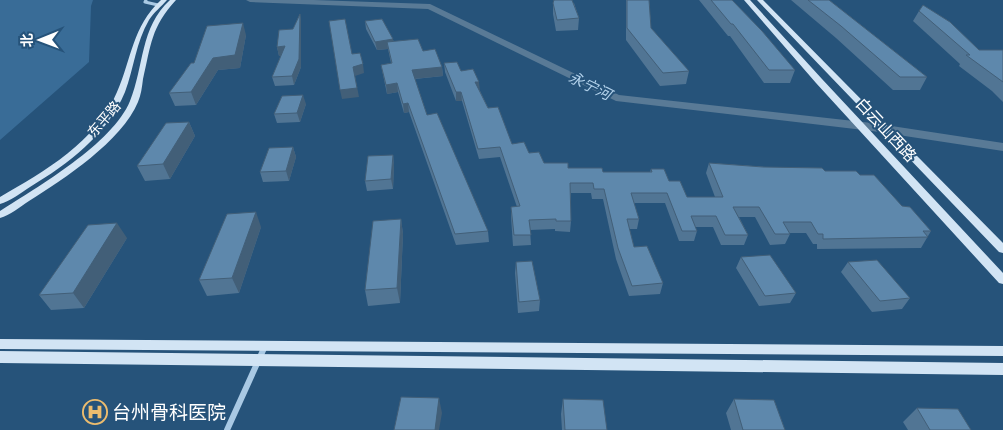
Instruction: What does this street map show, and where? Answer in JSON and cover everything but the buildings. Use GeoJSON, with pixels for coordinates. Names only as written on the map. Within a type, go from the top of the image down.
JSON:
{"type":"FeatureCollection","features":[{"type":"Feature","properties":{"kind":"main road","name":"东平路"},"geometry":{"type":"LineString","coordinates":[[0,215],[76,165],[124,119],[134,102],[155,22],[166,5],[173,0]]}},
{"type":"Feature","properties":{"kind":"main road","name":"白云山西路"},"geometry":{"type":"LineString","coordinates":[[747,0],[1003,280]]}},
{"type":"Feature","properties":{"kind":"main road","name":"白云山西路"},"geometry":{"type":"LineString","coordinates":[[760,0],[1003,249]]}},
{"type":"Feature","properties":{"kind":"main road","name":"东平路"},"geometry":{"type":"LineString","coordinates":[[0,201],[43,176],[83,144],[109,114],[120,92],[144,21],[161,2]]}},
{"type":"Feature","properties":{"kind":"main road"},"geometry":{"type":"LineString","coordinates":[[0,344],[1003,351]]}},
{"type":"Feature","properties":{"kind":"main road"},"geometry":{"type":"LineString","coordinates":[[0,357],[1003,369]]}},
{"type":"Feature","properties":{"kind":"street"},"geometry":{"type":"LineString","coordinates":[[146,0],[144,2],[161,2]]}},
{"type":"Feature","properties":{"kind":"street"},"geometry":{"type":"LineString","coordinates":[[227,430],[265,346]]}},
{"type":"Feature","properties":{"kind":"shaded area"},"geometry":{"type":"Polygon","coordinates":[[[0,0],[93,0],[91,6],[89,62],[0,140],[0,0]]]}},
{"type":"Feature","properties":{"kind":"waterway","name":"永宁河"},"geometry":{"type":"LineString","coordinates":[[250,0],[430,7],[616,98],[872,127],[1003,147]]}},
{"type":"Feature","properties":{"kind":"place","name":"台州骨科医院"},"geometry":{"type":"Point","coordinates":[95,412]}}]}
